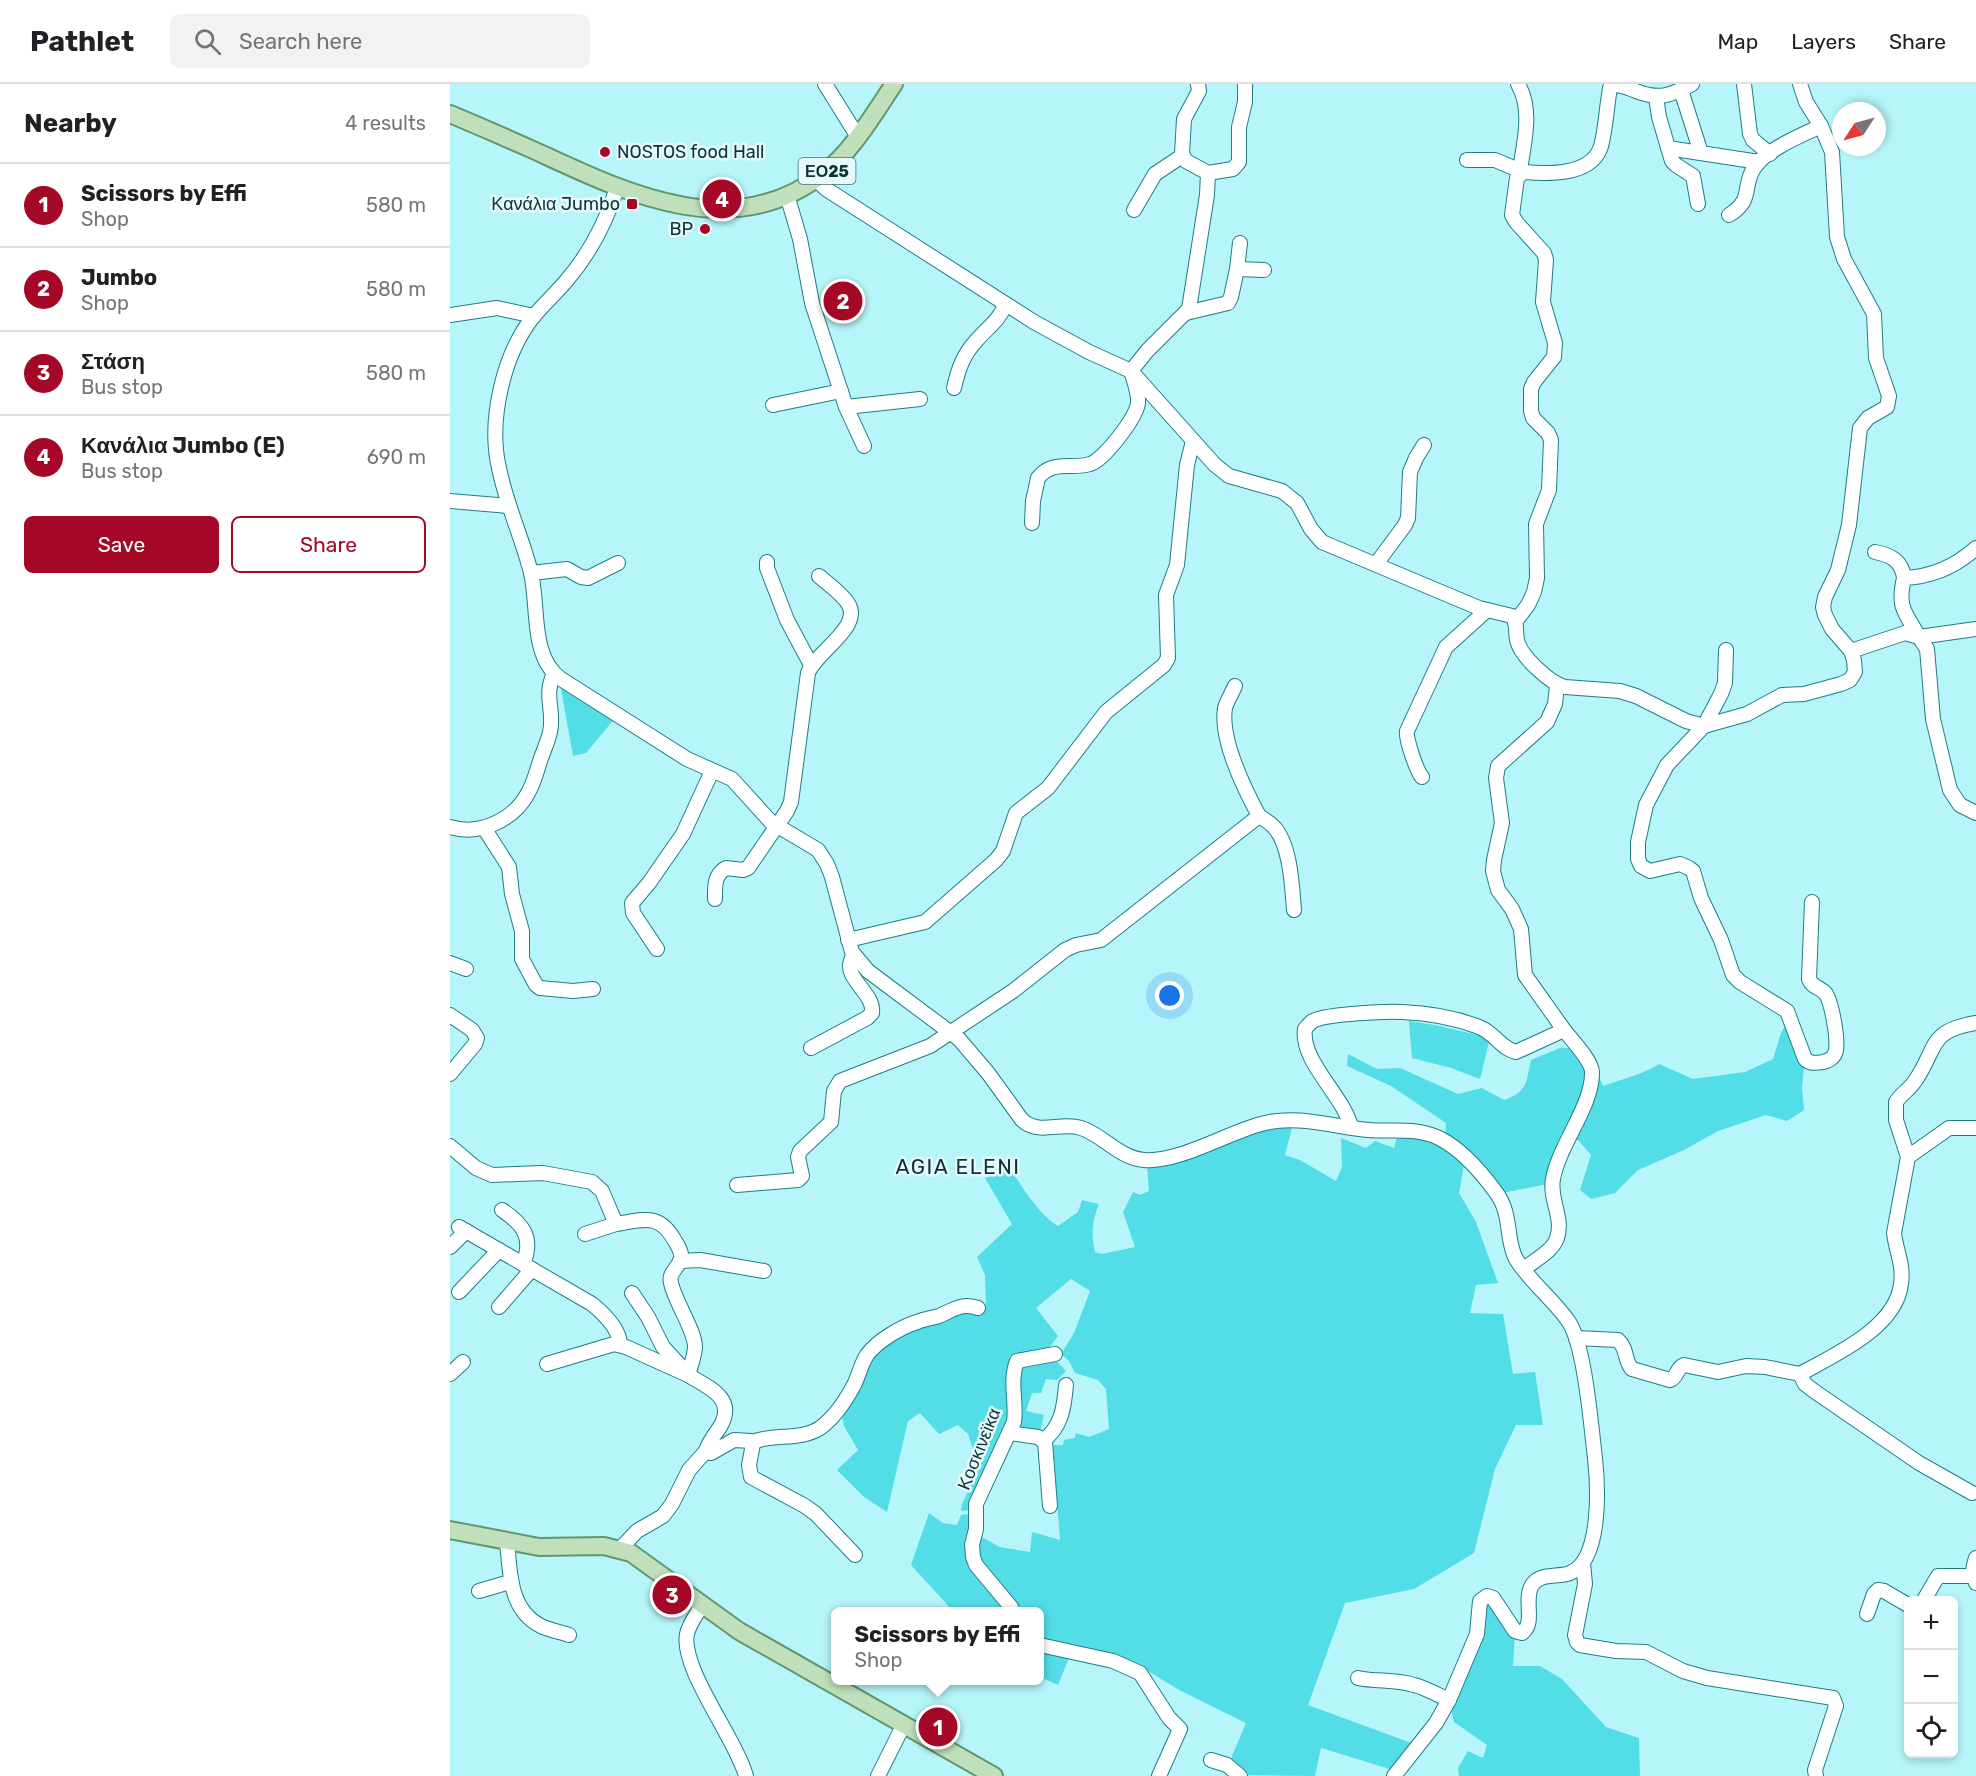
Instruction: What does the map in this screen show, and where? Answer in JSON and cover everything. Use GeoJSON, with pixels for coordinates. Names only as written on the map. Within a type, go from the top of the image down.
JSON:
{"type":"FeatureCollection","features":[{"type":"Feature","properties":{"kind":"main road","name":"ΕΟ25"},"geometry":{"type":"LineString","coordinates":[[450,114],[617,188],[664,203],[707,210],[758,204],[787,195],[816,179],[834,164],[858,137],[894,84]]}},
{"type":"Feature","properties":{"kind":"main road"},"geometry":{"type":"LineString","coordinates":[[450,1530],[547,1547],[603,1546],[620,1549],[637,1557],[758,1643],[831,1684]]}},
{"type":"Feature","properties":{"kind":"main road"},"geometry":{"type":"LineString","coordinates":[[833,1685],[994,1776]]}},
{"type":"Feature","properties":{"kind":"street"},"geometry":{"type":"LineString","coordinates":[[825,84],[858,137]]}},
{"type":"Feature","properties":{"kind":"street"},"geometry":{"type":"LineString","coordinates":[[1198,84],[1199,91],[1184,119],[1182,156],[1186,161],[1208,173],[1231,170],[1238,165],[1239,127],[1245,102],[1245,84]]}},
{"type":"Feature","properties":{"kind":"street"},"geometry":{"type":"LineString","coordinates":[[1515,622],[1528,605],[1534,592],[1536,524],[1549,490],[1551,440],[1548,433],[1533,418],[1531,389],[1554,357],[1555,343],[1543,302],[1546,260],[1544,253],[1512,215],[1517,178],[1521,171],[1525,130],[1526,104],[1518,84]]}},
{"type":"Feature","properties":{"kind":"street"},"geometry":{"type":"LineString","coordinates":[[1744,84],[1750,136],[1765,158]]}},
{"type":"Feature","properties":{"kind":"street"},"geometry":{"type":"LineString","coordinates":[[816,179],[826,189],[1005,305],[1089,352],[1131,372],[1215,465],[1229,476],[1282,491],[1297,503],[1311,529],[1322,542],[1487,610],[1509,615],[1515,622],[1516,638],[1521,650],[1557,685],[1620,691],[1636,696],[1686,721],[1704,726],[1747,714],[1782,695],[1804,694],[1845,682],[1855,672],[1856,666],[1851,651],[1832,629],[1824,615],[1825,597],[1838,570],[1849,525],[1860,428],[1868,418],[1887,407],[1890,400],[1876,362],[1874,314],[1840,249],[1837,237],[1833,152],[1806,102],[1800,84]]}},
{"type":"Feature","properties":{"kind":"street"},"geometry":{"type":"LineString","coordinates":[[1467,160],[1496,159],[1521,171],[1549,174],[1562,172],[1592,161],[1600,149],[1609,86],[1612,85],[1619,85],[1656,97],[1686,87],[1701,153]]}},
{"type":"Feature","properties":{"kind":"street"},"geometry":{"type":"LineString","coordinates":[[1656,97],[1659,117],[1674,164],[1694,176],[1698,204]]}},
{"type":"Feature","properties":{"kind":"street"},"geometry":{"type":"LineString","coordinates":[[1728,215],[1741,205],[1752,171],[1765,158],[1796,138],[1821,126]]}},
{"type":"Feature","properties":{"kind":"street"},"geometry":{"type":"LineString","coordinates":[[1668,148],[1765,158]]}},
{"type":"Feature","properties":{"kind":"street"},"geometry":{"type":"LineString","coordinates":[[1134,210],[1155,174],[1182,156]]}},
{"type":"Feature","properties":{"kind":"street"},"geometry":{"type":"LineString","coordinates":[[1131,372],[1147,351],[1189,309],[1208,173]]}},
{"type":"Feature","properties":{"kind":"street"},"geometry":{"type":"LineString","coordinates":[[617,188],[598,236],[584,259],[525,328],[510,360],[498,403],[496,455],[509,506],[531,573],[542,655],[546,665],[554,674],[667,747],[696,764],[724,774],[735,782],[761,813],[776,826],[814,847],[824,859],[837,894],[854,955],[868,971],[951,1032],[988,1073],[1025,1123],[1040,1129],[1059,1126],[1080,1127],[1124,1154],[1138,1159],[1153,1160],[1173,1156],[1275,1121],[1419,1131],[1436,1137],[1471,1164],[1499,1196],[1506,1212],[1514,1252],[1524,1269],[1565,1317],[1576,1338],[1598,1483],[1596,1518],[1589,1551],[1583,1563],[1571,1573],[1542,1578],[1533,1584],[1527,1605],[1529,1624],[1522,1633],[1515,1631],[1493,1598],[1487,1596],[1482,1598],[1479,1604],[1477,1634],[1449,1700],[1436,1724],[1394,1776]]}},
{"type":"Feature","properties":{"kind":"street"},"geometry":{"type":"LineString","coordinates":[[787,195],[800,239],[812,303],[846,407],[864,446]]}},
{"type":"Feature","properties":{"kind":"street"},"geometry":{"type":"LineString","coordinates":[[1186,313],[1228,303],[1237,269],[1240,243]]}},
{"type":"Feature","properties":{"kind":"street"},"geometry":{"type":"LineString","coordinates":[[1237,269],[1264,270]]}},
{"type":"Feature","properties":{"kind":"street"},"geometry":{"type":"LineString","coordinates":[[954,388],[964,355],[1000,316],[1005,305]]}},
{"type":"Feature","properties":{"kind":"street"},"geometry":{"type":"LineString","coordinates":[[450,315],[497,308],[534,316]]}},
{"type":"Feature","properties":{"kind":"street"},"geometry":{"type":"LineString","coordinates":[[1032,523],[1035,487],[1041,474],[1062,465],[1084,465],[1096,462],[1135,413],[1138,396],[1131,372]]}},
{"type":"Feature","properties":{"kind":"street"},"geometry":{"type":"LineString","coordinates":[[773,405],[841,391]]}},
{"type":"Feature","properties":{"kind":"street"},"geometry":{"type":"LineString","coordinates":[[846,407],[920,399]]}},
{"type":"Feature","properties":{"kind":"street"},"geometry":{"type":"LineString","coordinates":[[848,940],[925,922],[936,914],[996,860],[1003,851],[1016,813],[1048,788],[1106,712],[1164,665],[1168,658],[1166,594],[1177,564],[1187,465],[1193,441]]}},
{"type":"Feature","properties":{"kind":"street"},"geometry":{"type":"LineString","coordinates":[[1376,564],[1407,521],[1410,472],[1414,460],[1424,445]]}},
{"type":"Feature","properties":{"kind":"street"},"geometry":{"type":"LineString","coordinates":[[450,501],[509,506]]}},
{"type":"Feature","properties":{"kind":"street"},"geometry":{"type":"LineString","coordinates":[[1904,578],[1933,575],[1962,560],[1976,548]]}},
{"type":"Feature","properties":{"kind":"street"},"geometry":{"type":"LineString","coordinates":[[1875,552],[1894,558],[1901,567],[1904,578],[1900,596],[1901,603],[1927,649],[1933,719],[1950,790],[1960,805],[1976,813]]}},
{"type":"Feature","properties":{"kind":"street"},"geometry":{"type":"LineString","coordinates":[[767,562],[767,568],[787,620],[811,665]]}},
{"type":"Feature","properties":{"kind":"street"},"geometry":{"type":"LineString","coordinates":[[531,573],[567,569],[585,578],[618,563]]}},
{"type":"Feature","properties":{"kind":"street"},"geometry":{"type":"LineString","coordinates":[[715,899],[715,883],[719,873],[726,868],[743,870],[748,868],[787,811],[795,785],[807,680],[811,665],[846,628],[851,619],[849,604],[819,576]]}},
{"type":"Feature","properties":{"kind":"street"},"geometry":{"type":"LineString","coordinates":[[1422,777],[1418,773],[1412,750],[1407,741],[1407,731],[1446,648],[1487,610]]}},
{"type":"Feature","properties":{"kind":"street"},"geometry":{"type":"LineString","coordinates":[[1851,651],[1900,633],[1909,633],[1919,637],[1976,629]]}},
{"type":"Feature","properties":{"kind":"street"},"geometry":{"type":"LineString","coordinates":[[1726,650],[1723,689],[1704,726],[1667,765],[1646,805],[1638,842],[1638,859],[1641,866],[1650,871],[1680,864],[1693,871],[1701,898],[1733,975],[1740,982],[1786,1011],[1805,1059],[1812,1063],[1826,1062],[1837,1050],[1830,1003],[1822,990],[1813,985],[1809,979],[1812,902]]}},
{"type":"Feature","properties":{"kind":"street"},"geometry":{"type":"LineString","coordinates":[[450,827],[470,831],[484,828],[510,814],[524,800],[530,791],[550,734],[548,690],[554,674]]}},
{"type":"Feature","properties":{"kind":"street"},"geometry":{"type":"LineString","coordinates":[[1524,1269],[1553,1246],[1557,1239],[1560,1226],[1552,1188],[1554,1174],[1560,1154],[1580,1114],[1592,1075],[1591,1066],[1526,975],[1521,929],[1512,909],[1498,890],[1493,871],[1502,823],[1496,778],[1498,766],[1548,722],[1555,704],[1557,685]]}},
{"type":"Feature","properties":{"kind":"street"},"geometry":{"type":"LineString","coordinates":[[1235,686],[1225,707],[1233,758],[1259,816],[1274,828],[1280,837],[1290,867],[1294,910]]}},
{"type":"Feature","properties":{"kind":"street"},"geometry":{"type":"LineString","coordinates":[[657,949],[633,913],[632,903],[665,862],[683,834],[712,771]]}},
{"type":"Feature","properties":{"kind":"street"},"geometry":{"type":"LineString","coordinates":[[737,1185],[798,1180],[802,1176],[798,1157],[800,1151],[831,1122],[834,1091],[840,1081],[915,1053],[1013,991],[1065,950],[1076,945],[1093,943],[1110,934],[1259,816]]}},
{"type":"Feature","properties":{"kind":"street"},"geometry":{"type":"LineString","coordinates":[[484,828],[509,867],[511,888],[522,931],[522,959],[533,981],[538,987],[544,989],[576,992],[594,988]]}},
{"type":"Feature","properties":{"kind":"street"},"geometry":{"type":"LineString","coordinates":[[812,1048],[872,1013],[871,1003],[849,969],[854,955]]}},
{"type":"Feature","properties":{"kind":"street"},"geometry":{"type":"LineString","coordinates":[[450,963],[466,969]]}},
{"type":"Feature","properties":{"kind":"street"},"geometry":{"type":"LineString","coordinates":[[1351,1127],[1347,1113],[1322,1077],[1308,1046],[1305,1031],[1308,1024],[1315,1019],[1386,1012],[1418,1014],[1479,1027],[1493,1034],[1505,1048],[1516,1052],[1564,1030]]}},
{"type":"Feature","properties":{"kind":"street"},"geometry":{"type":"LineString","coordinates":[[450,1015],[472,1030],[477,1038],[475,1044],[450,1074]]}},
{"type":"Feature","properties":{"kind":"street"},"geometry":{"type":"LineString","coordinates":[[1576,1338],[1618,1340],[1624,1346],[1629,1366],[1632,1369],[1668,1380],[1674,1378],[1680,1367],[1684,1365],[1718,1372],[1746,1366],[1800,1374],[1870,1333],[1898,1295],[1901,1285],[1901,1260],[1894,1233],[1908,1157],[1896,1120],[1896,1102],[1914,1083],[1937,1041],[1945,1032],[1958,1026],[1976,1023]]}},
{"type":"Feature","properties":{"kind":"street"},"geometry":{"type":"LineString","coordinates":[[1908,1157],[1949,1128],[1976,1128]]}},
{"type":"Feature","properties":{"kind":"street"},"geometry":{"type":"LineString","coordinates":[[450,1146],[476,1168],[492,1175],[543,1173],[592,1182],[602,1191],[616,1224]]}},
{"type":"Feature","properties":{"kind":"street"},"geometry":{"type":"LineString","coordinates":[[499,1307],[527,1266],[528,1249],[526,1237],[520,1225],[514,1217],[502,1210]]}},
{"type":"Feature","properties":{"kind":"street"},"geometry":{"type":"LineString","coordinates":[[585,1234],[616,1224],[648,1218],[661,1223],[668,1230],[680,1250],[680,1261],[670,1281],[695,1344],[688,1375]]}},
{"type":"Feature","properties":{"kind":"street"},"geometry":{"type":"LineString","coordinates":[[450,1247],[463,1229],[577,1294],[598,1309],[619,1337],[620,1345]]}},
{"type":"Feature","properties":{"kind":"street"},"geometry":{"type":"LineString","coordinates":[[459,1292],[499,1250]]}},
{"type":"Feature","properties":{"kind":"street"},"geometry":{"type":"LineString","coordinates":[[680,1261],[711,1262],[764,1271]]}},
{"type":"Feature","properties":{"kind":"street"},"geometry":{"type":"LineString","coordinates":[[632,1293],[663,1347],[688,1375]]}},
{"type":"Feature","properties":{"kind":"street"},"geometry":{"type":"LineString","coordinates":[[706,1451],[711,1453],[734,1440],[752,1442],[762,1438],[802,1435],[816,1430],[844,1401],[855,1384],[868,1354],[880,1342],[917,1321],[939,1316],[964,1305],[978,1308]]}},
{"type":"Feature","properties":{"kind":"street"},"geometry":{"type":"LineString","coordinates":[[547,1364],[605,1345],[620,1345],[688,1375],[720,1396],[725,1407],[724,1419],[706,1451],[689,1470],[672,1504],[663,1516],[637,1531],[620,1549]]}},
{"type":"Feature","properties":{"kind":"street","name":"Κοσκινεϊκα"},"geometry":{"type":"LineString","coordinates":[[1011,1607],[976,1565],[973,1557],[976,1504],[1014,1422],[1016,1408],[1012,1374],[1017,1362],[1055,1354]]}},
{"type":"Feature","properties":{"kind":"street"},"geometry":{"type":"LineString","coordinates":[[450,1374],[463,1362]]}},
{"type":"Feature","properties":{"kind":"street"},"geometry":{"type":"LineString","coordinates":[[1800,1374],[1805,1384],[1814,1391],[1919,1463],[1975,1491]]}},
{"type":"Feature","properties":{"kind":"street"},"geometry":{"type":"LineString","coordinates":[[1043,1441],[1055,1431],[1064,1405],[1066,1385]]}},
{"type":"Feature","properties":{"kind":"street"},"geometry":{"type":"LineString","coordinates":[[1009,1433],[1038,1437],[1043,1441],[1046,1450],[1050,1506]]}},
{"type":"Feature","properties":{"kind":"street"},"geometry":{"type":"LineString","coordinates":[[752,1442],[749,1471],[751,1477],[816,1514],[855,1555]]}},
{"type":"Feature","properties":{"kind":"street"},"geometry":{"type":"LineString","coordinates":[[507,1541],[510,1582],[519,1605],[543,1627],[569,1635]]}},
{"type":"Feature","properties":{"kind":"street"},"geometry":{"type":"LineString","coordinates":[[1926,1596],[1938,1576],[1974,1579],[1976,1558]]}},
{"type":"Feature","properties":{"kind":"street"},"geometry":{"type":"LineString","coordinates":[[1583,1563],[1585,1584],[1575,1635],[1580,1645],[1616,1651],[1646,1652],[1683,1671],[1707,1678],[1833,1698],[1836,1706],[1815,1770],[1816,1776]]}},
{"type":"Feature","properties":{"kind":"street"},"geometry":{"type":"LineString","coordinates":[[479,1591],[510,1582]]}},
{"type":"Feature","properties":{"kind":"street"},"geometry":{"type":"LineString","coordinates":[[1867,1614],[1874,1594],[1878,1590],[1884,1590],[1904,1602]]}},
{"type":"Feature","properties":{"kind":"street"},"geometry":{"type":"LineString","coordinates":[[702,1605],[688,1630],[687,1647],[695,1673],[736,1750],[746,1776]]}},
{"type":"Feature","properties":{"kind":"street"},"geometry":{"type":"LineString","coordinates":[[1044,1646],[1113,1661],[1144,1676],[1160,1704],[1180,1729],[1158,1776]]}},
{"type":"Feature","properties":{"kind":"street"},"geometry":{"type":"LineString","coordinates":[[1358,1678],[1375,1682],[1389,1681],[1414,1685],[1449,1700]]}},
{"type":"Feature","properties":{"kind":"street"},"geometry":{"type":"LineString","coordinates":[[878,1776],[903,1724]]}},
{"type":"Feature","properties":{"kind":"street"},"geometry":{"type":"LineString","coordinates":[[1211,1760],[1227,1765],[1240,1776]]}},
{"type":"Feature","properties":{"kind":"shaded area"},"geometry":{"type":"Polygon","coordinates":[[[560,683],[616,717],[586,753],[573,756],[560,683]]]}},
{"type":"Feature","properties":{"kind":"shaded area"},"geometry":{"type":"Polygon","coordinates":[[[1409,1021],[1490,1038],[1480,1079],[1451,1068],[1412,1058],[1409,1021]]]}},
{"type":"Feature","properties":{"kind":"shaded area"},"geometry":{"type":"Polygon","coordinates":[[[1788,1021],[1804,1066],[1802,1089],[1804,1110],[1787,1121],[1766,1115],[1718,1131],[1684,1150],[1638,1170],[1615,1193],[1591,1199],[1580,1190],[1591,1155],[1578,1140],[1560,1139],[1551,1163],[1548,1184],[1502,1193],[1445,1137],[1446,1123],[1391,1086],[1347,1066],[1348,1054],[1377,1069],[1400,1068],[1458,1094],[1482,1088],[1504,1100],[1522,1090],[1527,1080],[1531,1060],[1560,1048],[1574,1048],[1596,1070],[1603,1086],[1639,1074],[1659,1064],[1693,1079],[1745,1072],[1773,1059],[1781,1033],[1788,1021]]]}},
{"type":"Feature","properties":{"kind":"shaded area"},"geometry":{"type":"Polygon","coordinates":[[[1274,1128],[1292,1128],[1285,1155],[1300,1160],[1336,1181],[1342,1167],[1341,1138],[1366,1148],[1375,1141],[1394,1148],[1397,1136],[1415,1137],[1441,1144],[1464,1165],[1459,1193],[1476,1222],[1498,1283],[1476,1285],[1470,1313],[1503,1314],[1513,1374],[1535,1372],[1543,1425],[1516,1425],[1495,1469],[1474,1553],[1414,1589],[1345,1603],[1308,1705],[1414,1744],[1393,1770],[1321,1748],[1315,1776],[1243,1775],[1231,1764],[1232,1756],[1246,1723],[1181,1691],[1141,1667],[1073,1648],[1058,1685],[1044,1679],[1044,1607],[949,1607],[911,1565],[929,1513],[943,1523],[957,1525],[961,1515],[972,1514],[972,1532],[1000,1547],[1030,1552],[1032,1532],[1060,1540],[1053,1445],[1063,1445],[1064,1440],[1075,1438],[1076,1433],[1089,1437],[1109,1429],[1106,1389],[1098,1380],[1075,1373],[1069,1361],[1061,1354],[1074,1333],[1090,1291],[1071,1279],[1036,1308],[1058,1336],[1047,1351],[1066,1371],[1057,1380],[1046,1379],[1041,1393],[1032,1393],[1026,1411],[1044,1415],[1040,1431],[1009,1426],[971,1510],[961,1511],[970,1487],[971,1459],[975,1456],[968,1434],[958,1425],[939,1434],[920,1413],[908,1421],[887,1512],[864,1497],[837,1470],[858,1450],[844,1426],[842,1415],[872,1359],[900,1333],[971,1307],[980,1313],[986,1308],[985,1275],[977,1257],[1012,1224],[985,1178],[1010,1169],[1037,1208],[1058,1226],[1078,1212],[1082,1200],[1099,1204],[1095,1216],[1093,1239],[1095,1252],[1102,1254],[1135,1247],[1123,1212],[1133,1192],[1140,1195],[1149,1191],[1147,1164],[1274,1128]]]}},
{"type":"Feature","properties":{"kind":"shaded area"},"geometry":{"type":"Polygon","coordinates":[[[1487,1596],[1515,1631],[1513,1666],[1540,1666],[1562,1679],[1606,1727],[1639,1738],[1640,1776],[1459,1776],[1458,1768],[1468,1751],[1483,1758],[1487,1745],[1454,1722],[1449,1700],[1487,1596]]]}},
{"type":"Feature","properties":{"kind":"place","name":"NOSTOS food Hall"},"geometry":{"type":"Point","coordinates":[605,152]}},
{"type":"Feature","properties":{"kind":"place","name":"Κανάλια Jumbo (E)"},"geometry":{"type":"Point","coordinates":[722,199]}},
{"type":"Feature","properties":{"kind":"place","name":"Κανάλια Jumbo"},"geometry":{"type":"Point","coordinates":[632,204]}},
{"type":"Feature","properties":{"kind":"place","name":"BP"},"geometry":{"type":"Point","coordinates":[705,229]}},
{"type":"Feature","properties":{"kind":"place","name":"Jumbo"},"geometry":{"type":"Point","coordinates":[843,301]}},
{"type":"Feature","properties":{"kind":"place","name":"Στάση"},"geometry":{"type":"Point","coordinates":[672,1595]}},
{"type":"Feature","properties":{"kind":"place","name":"Scissors by Effi"},"geometry":{"type":"Point","coordinates":[938,1727]}},
{"type":"Feature","properties":{"kind":"district","name":"AGIA ELENI"},"geometry":{"type":"Point","coordinates":[958,1166]}}]}
